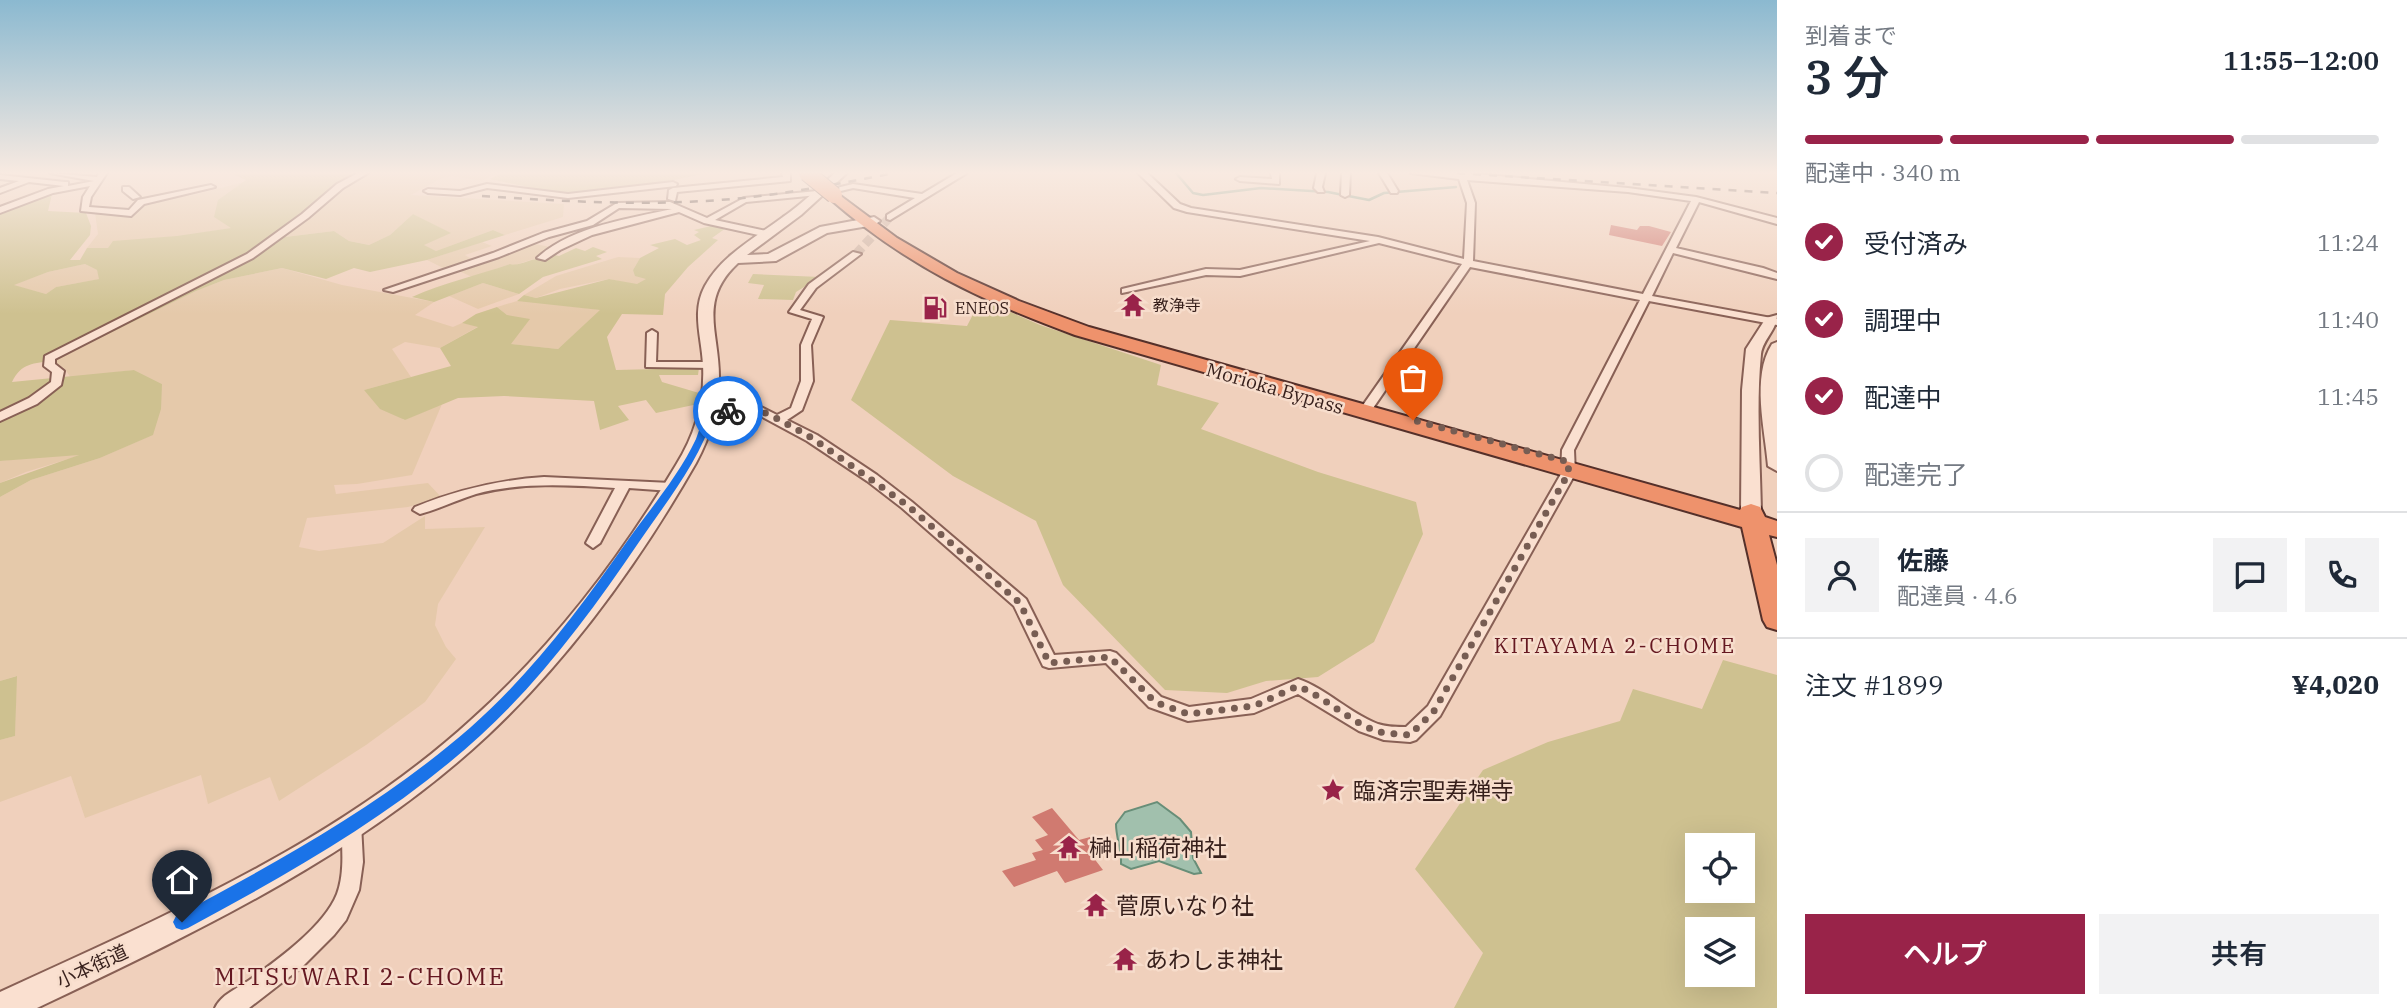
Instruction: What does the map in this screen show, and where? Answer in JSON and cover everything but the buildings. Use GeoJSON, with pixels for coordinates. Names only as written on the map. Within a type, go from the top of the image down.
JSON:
{"type":"FeatureCollection","features":[{"type":"Feature","properties":{"kind":"highway","name":"Morioka Bypass"},"geometry":{"type":"LineString","coordinates":[[876,220],[908,247],[943,269],[1038,310],[1149,347],[1764,521]]}},
{"type":"Feature","properties":{"kind":"highway","name":"Morioka Bypass"},"geometry":{"type":"LineString","coordinates":[[876,220],[910,256],[954,280],[1082,331],[1198,366],[1569,466]]}},
{"type":"Feature","properties":{"kind":"highway"},"geometry":{"type":"LineString","coordinates":[[1764,521],[1763,552],[1777,620]]}},
{"type":"Feature","properties":{"kind":"street"},"geometry":{"type":"LineString","coordinates":[[0,416],[33,401],[57,383],[60,378],[58,371],[50,366],[49,358],[250,256],[299,220]]}},
{"type":"Feature","properties":{"kind":"street"},"geometry":{"type":"LineString","coordinates":[[389,290],[595,220]]}},
{"type":"Feature","properties":{"kind":"street"},"geometry":{"type":"LineString","coordinates":[[542,258],[559,246],[596,231],[640,220]]}},
{"type":"Feature","properties":{"kind":"street","name":"小本街道"},"geometry":{"type":"LineString","coordinates":[[1,1008],[173,927],[268,876],[351,824],[424,773],[476,731],[518,691],[587,607],[671,487],[701,438],[710,411],[711,365],[706,302],[712,288],[734,259],[786,220]]}},
{"type":"Feature","properties":{"kind":"street"},"geometry":{"type":"LineString","coordinates":[[734,259],[771,258],[824,230],[876,220]]}},
{"type":"Feature","properties":{"kind":"street"},"geometry":{"type":"LineString","coordinates":[[1243,220],[1358,242]]}},
{"type":"Feature","properties":{"kind":"street"},"geometry":{"type":"LineString","coordinates":[[1367,408],[1468,263],[1470,220]]}},
{"type":"Feature","properties":{"kind":"street"},"geometry":{"type":"LineString","coordinates":[[710,411],[761,411],[778,419],[829,449],[907,505],[1020,603],[1049,663],[1110,657],[1155,702],[1188,714],[1254,706],[1298,686],[1318,694],[1378,732],[1410,735],[1434,711],[1568,474],[1568,450],[1686,220]]}},
{"type":"Feature","properties":{"kind":"street"},"geometry":{"type":"LineString","coordinates":[[707,221],[768,234]]}},
{"type":"Feature","properties":{"kind":"street"},"geometry":{"type":"LineString","coordinates":[[1126,291],[1206,272],[1240,273],[1358,242],[1381,241],[1468,263],[1775,321],[1754,349],[1750,390],[1764,521]]}},
{"type":"Feature","properties":{"kind":"street"},"geometry":{"type":"LineString","coordinates":[[1672,250],[1777,276]]}},
{"type":"Feature","properties":{"kind":"street"},"geometry":{"type":"LineString","coordinates":[[778,419],[796,410],[807,381],[806,345],[818,317],[794,312],[799,300],[807,289],[856,254]]}},
{"type":"Feature","properties":{"kind":"street"},"geometry":{"type":"LineString","coordinates":[[652,333],[650,365],[711,365]]}},
{"type":"Feature","properties":{"kind":"street"},"geometry":{"type":"LineString","coordinates":[[1777,347],[1773,353],[1771,372],[1777,466]]}},
{"type":"Feature","properties":{"kind":"street"},"geometry":{"type":"LineString","coordinates":[[420,510],[444,499],[499,483],[547,480],[671,487]]}},
{"type":"Feature","properties":{"kind":"street"},"geometry":{"type":"LineString","coordinates":[[593,543],[624,484]]}},
{"type":"Feature","properties":{"kind":"street"},"geometry":{"type":"LineString","coordinates":[[228,1008],[282,970],[319,934],[345,900],[353,863],[351,824]]}},
{"type":"Feature","properties":{"kind":"shaded area"},"geometry":{"type":"Polygon","coordinates":[[[0,220],[89,220],[90,235],[70,260],[80,260],[87,248],[108,248],[113,241],[231,228],[219,220],[302,220],[283,233],[285,237],[334,231],[349,241],[369,245],[390,235],[406,220],[425,220],[451,233],[424,245],[436,251],[493,230],[505,235],[427,260],[370,272],[354,268],[326,279],[282,268],[224,280],[53,361],[24,368],[12,382],[134,370],[162,384],[161,409],[153,435],[100,458],[31,480],[0,497],[0,483],[79,455],[0,461],[0,220]],[[85,264],[48,272],[14,285],[46,294],[56,287],[99,279],[97,270],[85,264]]]}},
{"type":"Feature","properties":{"kind":"shaded area"},"geometry":{"type":"Polygon","coordinates":[[[96,220],[228,220],[232,228],[109,248],[87,248],[98,234],[96,220]]]}},
{"type":"Feature","properties":{"kind":"shaded area"},"geometry":{"type":"Polygon","coordinates":[[[300,220],[406,220],[390,235],[369,245],[349,241],[334,231],[285,237],[282,234],[300,220]]]}},
{"type":"Feature","properties":{"kind":"shaded area"},"geometry":{"type":"Polygon","coordinates":[[[425,220],[553,220],[505,235],[493,230],[436,251],[423,245],[450,233],[425,220]]]}},
{"type":"Feature","properties":{"kind":"shaded area"},"geometry":{"type":"Polygon","coordinates":[[[711,226],[726,228],[712,238],[718,240],[688,267],[665,294],[663,315],[622,314],[607,337],[616,370],[699,368],[698,375],[659,375],[662,382],[699,393],[698,404],[656,413],[646,400],[618,406],[629,420],[600,430],[594,401],[504,396],[458,398],[405,420],[380,409],[364,390],[451,366],[440,348],[478,327],[462,323],[476,314],[497,307],[507,315],[530,319],[511,344],[558,349],[600,310],[517,301],[524,295],[536,298],[609,279],[637,284],[646,279],[635,276],[633,270],[640,258],[659,248],[650,245],[675,239],[687,245],[701,240],[694,235],[699,232],[694,230],[711,226]]]}},
{"type":"Feature","properties":{"kind":"shaded area"},"geometry":{"type":"Polygon","coordinates":[[[482,242],[492,246],[465,255],[473,260],[445,269],[427,260],[482,242]]]}},
{"type":"Feature","properties":{"kind":"shaded area"},"geometry":{"type":"Polygon","coordinates":[[[529,243],[551,247],[537,258],[472,277],[457,270],[529,243]]]}},
{"type":"Feature","properties":{"kind":"shaded area"},"geometry":{"type":"Polygon","coordinates":[[[593,247],[607,252],[596,256],[602,259],[543,277],[519,294],[483,283],[434,302],[412,297],[510,264],[544,260],[551,254],[559,256],[576,248],[585,251],[593,247]]]}},
{"type":"Feature","properties":{"kind":"shaded area"},"geometry":{"type":"Polygon","coordinates":[[[618,257],[640,258],[633,270],[647,279],[637,285],[609,279],[560,289],[536,298],[524,295],[556,276],[618,257]]]}},
{"type":"Feature","properties":{"kind":"shaded area"},"geometry":{"type":"Polygon","coordinates":[[[85,264],[97,270],[100,279],[56,287],[46,294],[12,285],[48,272],[85,264]]]}},
{"type":"Feature","properties":{"kind":"shaded area"},"geometry":{"type":"Polygon","coordinates":[[[282,268],[342,285],[434,302],[415,315],[453,327],[462,323],[479,326],[440,348],[405,342],[392,349],[411,377],[364,390],[404,420],[442,404],[412,475],[334,485],[336,494],[428,483],[441,497],[408,507],[307,518],[299,547],[319,551],[383,543],[425,516],[425,529],[485,527],[438,604],[435,625],[446,647],[456,659],[425,702],[366,745],[279,801],[270,777],[208,804],[201,775],[85,818],[71,776],[0,802],[0,740],[15,736],[16,676],[0,681],[0,497],[31,480],[100,458],[152,435],[162,384],[134,370],[71,378],[65,369],[53,361],[196,291],[224,280],[282,268]]]}},
{"type":"Feature","properties":{"kind":"shaded area"},"geometry":{"type":"Polygon","coordinates":[[[753,274],[820,277],[796,292],[793,300],[758,299],[764,285],[748,283],[753,274]]]}},
{"type":"Feature","properties":{"kind":"shaded area"},"geometry":{"type":"Polygon","coordinates":[[[483,283],[519,294],[478,309],[449,296],[483,283]]]}},
{"type":"Feature","properties":{"kind":"shaded area"},"geometry":{"type":"Polygon","coordinates":[[[981,299],[1040,325],[1161,365],[1157,385],[1219,403],[1201,429],[1318,472],[1416,502],[1423,534],[1374,642],[1318,677],[1266,681],[1227,693],[1165,690],[1063,585],[1036,521],[953,476],[851,400],[890,320],[967,326],[981,299]]]}},
{"type":"Feature","properties":{"kind":"shaded area"},"geometry":{"type":"Polygon","coordinates":[[[517,301],[601,310],[558,349],[510,344],[507,315],[497,307],[517,301]]]}},
{"type":"Feature","properties":{"kind":"shaded area"},"geometry":{"type":"Polygon","coordinates":[[[73,453],[81,455],[0,483],[0,461],[73,453]]]}},
{"type":"Feature","properties":{"kind":"shaded area"},"geometry":{"type":"Polygon","coordinates":[[[1723,660],[1777,675],[1777,1008],[1454,1008],[1483,953],[1415,869],[1483,770],[1548,742],[1620,721],[1633,689],[1702,709],[1723,660]]]}},
{"type":"Feature","properties":{"kind":"shaded area"},"geometry":{"type":"Polygon","coordinates":[[[17,676],[15,736],[0,740],[0,681],[17,676]]]}},
{"type":"Feature","properties":{"kind":"shaded area"},"geometry":{"type":"Polygon","coordinates":[[[1157,802],[1180,819],[1191,832],[1193,858],[1201,873],[1194,874],[1159,861],[1131,869],[1121,864],[1116,824],[1125,812],[1157,802]]]}},
{"type":"Feature","properties":{"kind":"tunnel"},"geometry":{"type":"LineString","coordinates":[[856,254],[887,220]]}},
{"type":"Feature","properties":{"kind":"way so far"},"geometry":{"type":"LineString","coordinates":[[728,411],[761,411],[778,419],[872,478],[907,505],[1020,603],[1049,663],[1110,657],[1155,702],[1188,714],[1254,706],[1298,686],[1318,694],[1378,732],[1410,735],[1434,711],[1568,474],[1569,462],[1413,420]]}},
{"type":"Feature","properties":{"kind":"place","name":"教浄寺"},"geometry":{"type":"Point","coordinates":[1133,305]}},
{"type":"Feature","properties":{"kind":"place","name":"ENEOS"},"geometry":{"type":"Point","coordinates":[935,308]}},
{"type":"Feature","properties":{"kind":"place","name":"臨済宗聖寿禅寺"},"geometry":{"type":"Point","coordinates":[1333,790]}},
{"type":"Feature","properties":{"kind":"place","name":"榊山稲荷神社"},"geometry":{"type":"Point","coordinates":[1069,847]}},
{"type":"Feature","properties":{"kind":"place","name":"菅原いなり社"},"geometry":{"type":"Point","coordinates":[1096,905]}},
{"type":"Feature","properties":{"kind":"place","name":"あわしま神社"},"geometry":{"type":"Point","coordinates":[1125,959]}},
{"type":"Feature","properties":{"kind":"district","name":"KITAYAMA 2-CHOME"},"geometry":{"type":"Point","coordinates":[1615,645]}},
{"type":"Feature","properties":{"kind":"district","name":"MITSUWARI 2-CHOME"},"geometry":{"type":"Point","coordinates":[360,976]}},
{"type":"Feature","properties":{"kind":"route"},"geometry":{"type":"LineString","coordinates":[[182,922],[268,876],[351,824],[424,773],[476,731],[518,691],[546,659],[602,587],[685,467],[701,438],[710,411],[728,411]]}}]}
